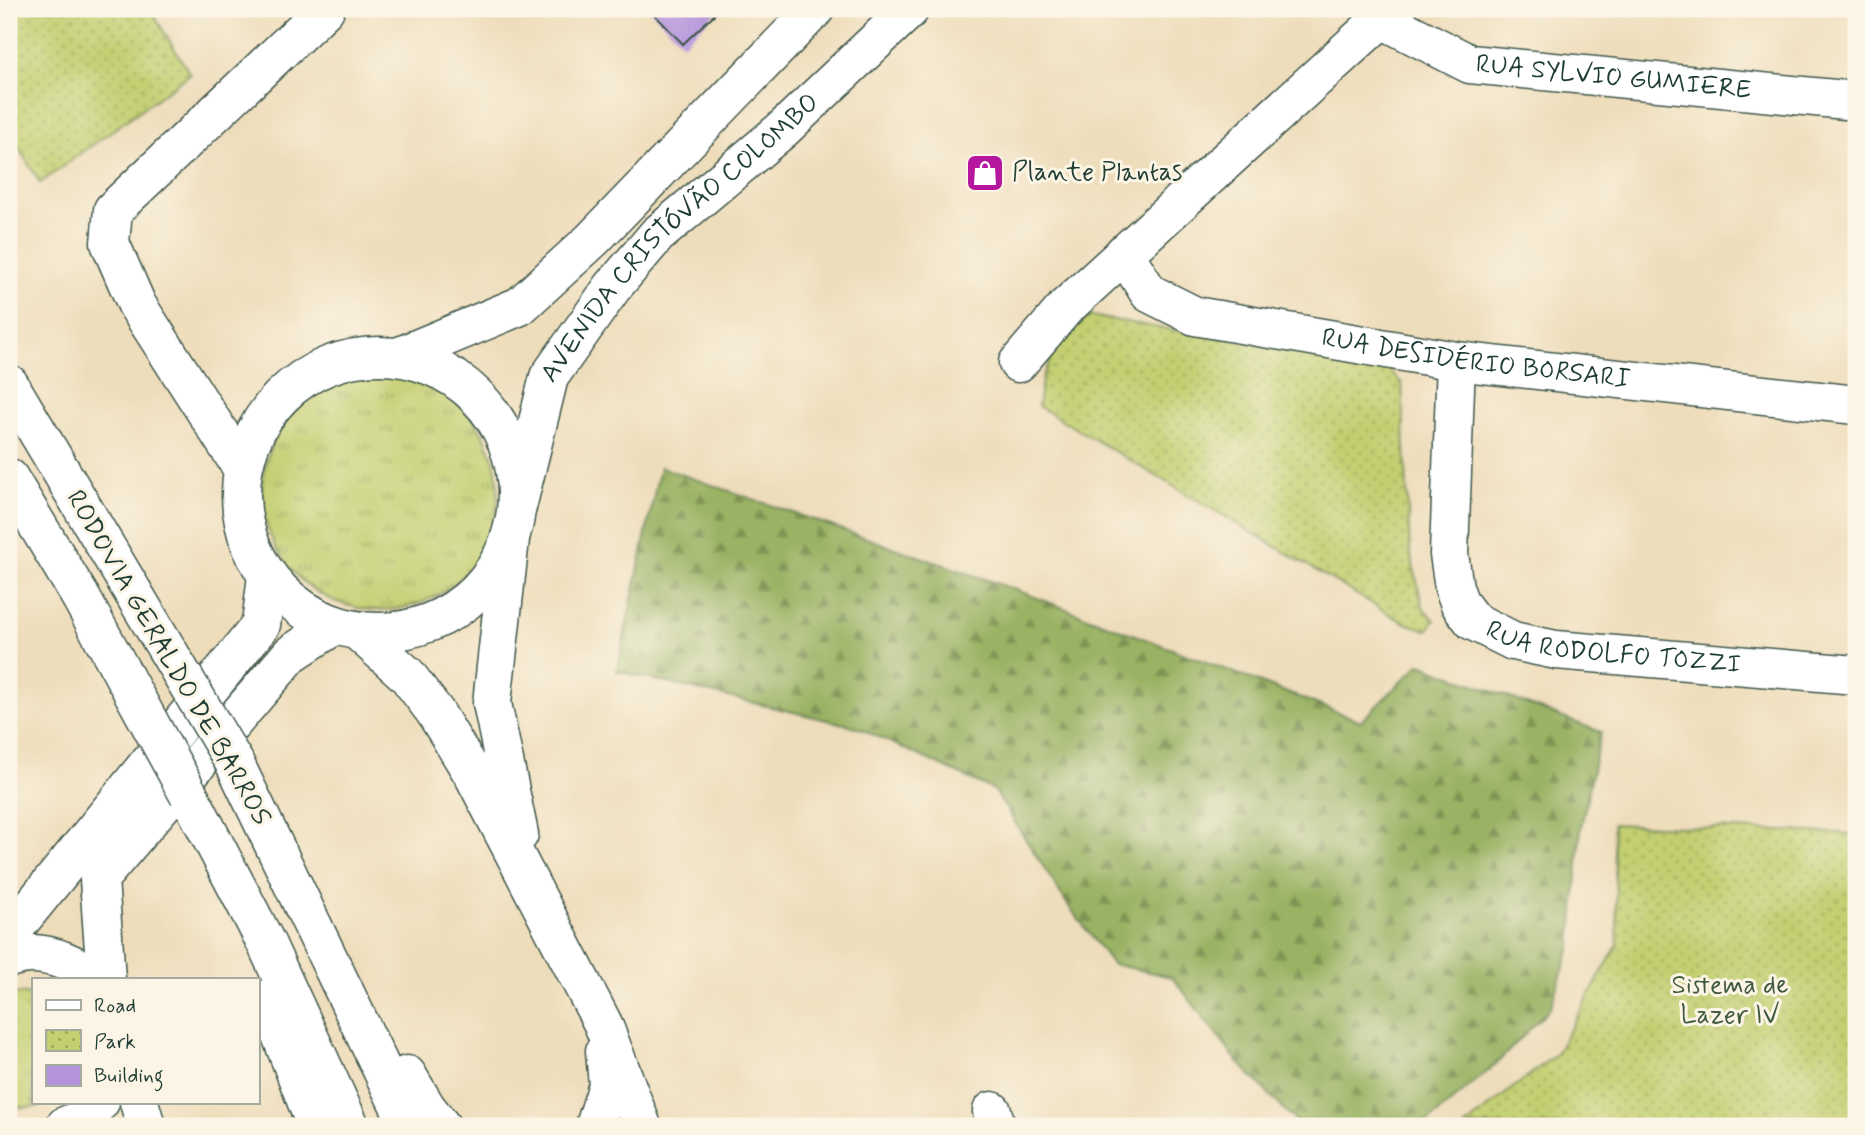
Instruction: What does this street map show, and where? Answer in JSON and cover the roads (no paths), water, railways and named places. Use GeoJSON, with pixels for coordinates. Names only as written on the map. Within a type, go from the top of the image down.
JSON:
{"type":"FeatureCollection","features":[{"type":"Feature","properties":{"kind":"main road"},"geometry":{"type":"LineString","coordinates":[[242,468],[136,305],[110,243],[113,210],[325,9]]}},
{"type":"Feature","properties":{"kind":"main road"},"geometry":{"type":"LineString","coordinates":[[400,356],[520,306],[593,239],[815,9]]}},
{"type":"Feature","properties":{"kind":"main road","name":"AVENIDA CRISTÓVÃO COLOMBO"},"geometry":{"type":"LineString","coordinates":[[513,523],[550,377],[612,288],[657,235],[782,130],[910,9]]}},
{"type":"Feature","properties":{"kind":"main road"},"geometry":{"type":"LineString","coordinates":[[1018,363],[1066,307],[1387,14]]}},
{"type":"Feature","properties":{"kind":"main road","name":"RUA SYLVIO GUMIERE"},"geometry":{"type":"LineString","coordinates":[[1387,14],[1470,64],[1856,101]]}},
{"type":"Feature","properties":{"kind":"main road","name":"RUA DESIDÉRIO BORSARI"},"geometry":{"type":"LineString","coordinates":[[1124,253],[1149,293],[1195,316],[1456,361],[1856,405]]}},
{"type":"Feature","properties":{"kind":"main road"},"geometry":{"type":"LineString","coordinates":[[513,523],[496,568],[476,593],[451,612],[422,625],[390,632],[347,628],[314,620],[267,575],[241,509],[242,468],[253,434],[272,404],[298,380],[330,364],[364,355],[400,356],[433,366],[463,384],[488,409],[506,439],[516,472],[513,523],[492,703],[528,878]]}},
{"type":"Feature","properties":{"kind":"main road","name":"RUA RODOLFO TOZZI"},"geometry":{"type":"LineString","coordinates":[[1456,361],[1450,570],[1460,604],[1473,621],[1513,641],[1556,650],[1856,675]]}},
{"type":"Feature","properties":{"kind":"main road","name":"RODOVIA GERALDO DE BARROS"},"geometry":{"type":"LineString","coordinates":[[9,384],[234,762],[409,1126]]}},
{"type":"Feature","properties":{"kind":"main road","name":"RODOVIA GERALDO DE BARROS"},"geometry":{"type":"LineString","coordinates":[[9,478],[80,596],[190,798],[265,941],[351,1126]]}},
{"type":"Feature","properties":{"kind":"main road"},"geometry":{"type":"LineString","coordinates":[[9,935],[261,625],[267,575]]}},
{"type":"Feature","properties":{"kind":"main road"},"geometry":{"type":"LineString","coordinates":[[347,628],[407,675],[435,712],[474,776],[603,1024],[642,1126]]}},
{"type":"Feature","properties":{"kind":"main road"},"geometry":{"type":"LineString","coordinates":[[106,978],[99,879],[291,654],[347,628]]}},
{"type":"Feature","properties":{"kind":"main road"},"geometry":{"type":"LineString","coordinates":[[190,798],[316,1126]]}},
{"type":"Feature","properties":{"kind":"main road"},"geometry":{"type":"LineString","coordinates":[[282,863],[426,1107],[441,1126]]}},
{"type":"Feature","properties":{"kind":"main road"},"geometry":{"type":"LineString","coordinates":[[9,958],[31,954],[61,959],[91,978]]}},
{"type":"Feature","properties":{"kind":"main road"},"geometry":{"type":"LineString","coordinates":[[595,1126],[608,1085],[603,1024]]}},
{"type":"Feature","properties":{"kind":"main road"},"geometry":{"type":"LineString","coordinates":[[65,1126],[79,1120],[98,1104]]}},
{"type":"Feature","properties":{"kind":"main road"},"geometry":{"type":"LineString","coordinates":[[140,1104],[146,1126]]}},
{"type":"Feature","properties":{"kind":"place","name":"Plante Plantas"},"geometry":{"type":"Point","coordinates":[985,173]}},
{"type":"Feature","properties":{"kind":"park label","name":"Sistema de Lazer IV"},"geometry":{"type":"Point","coordinates":[1730,1001]}}]}
